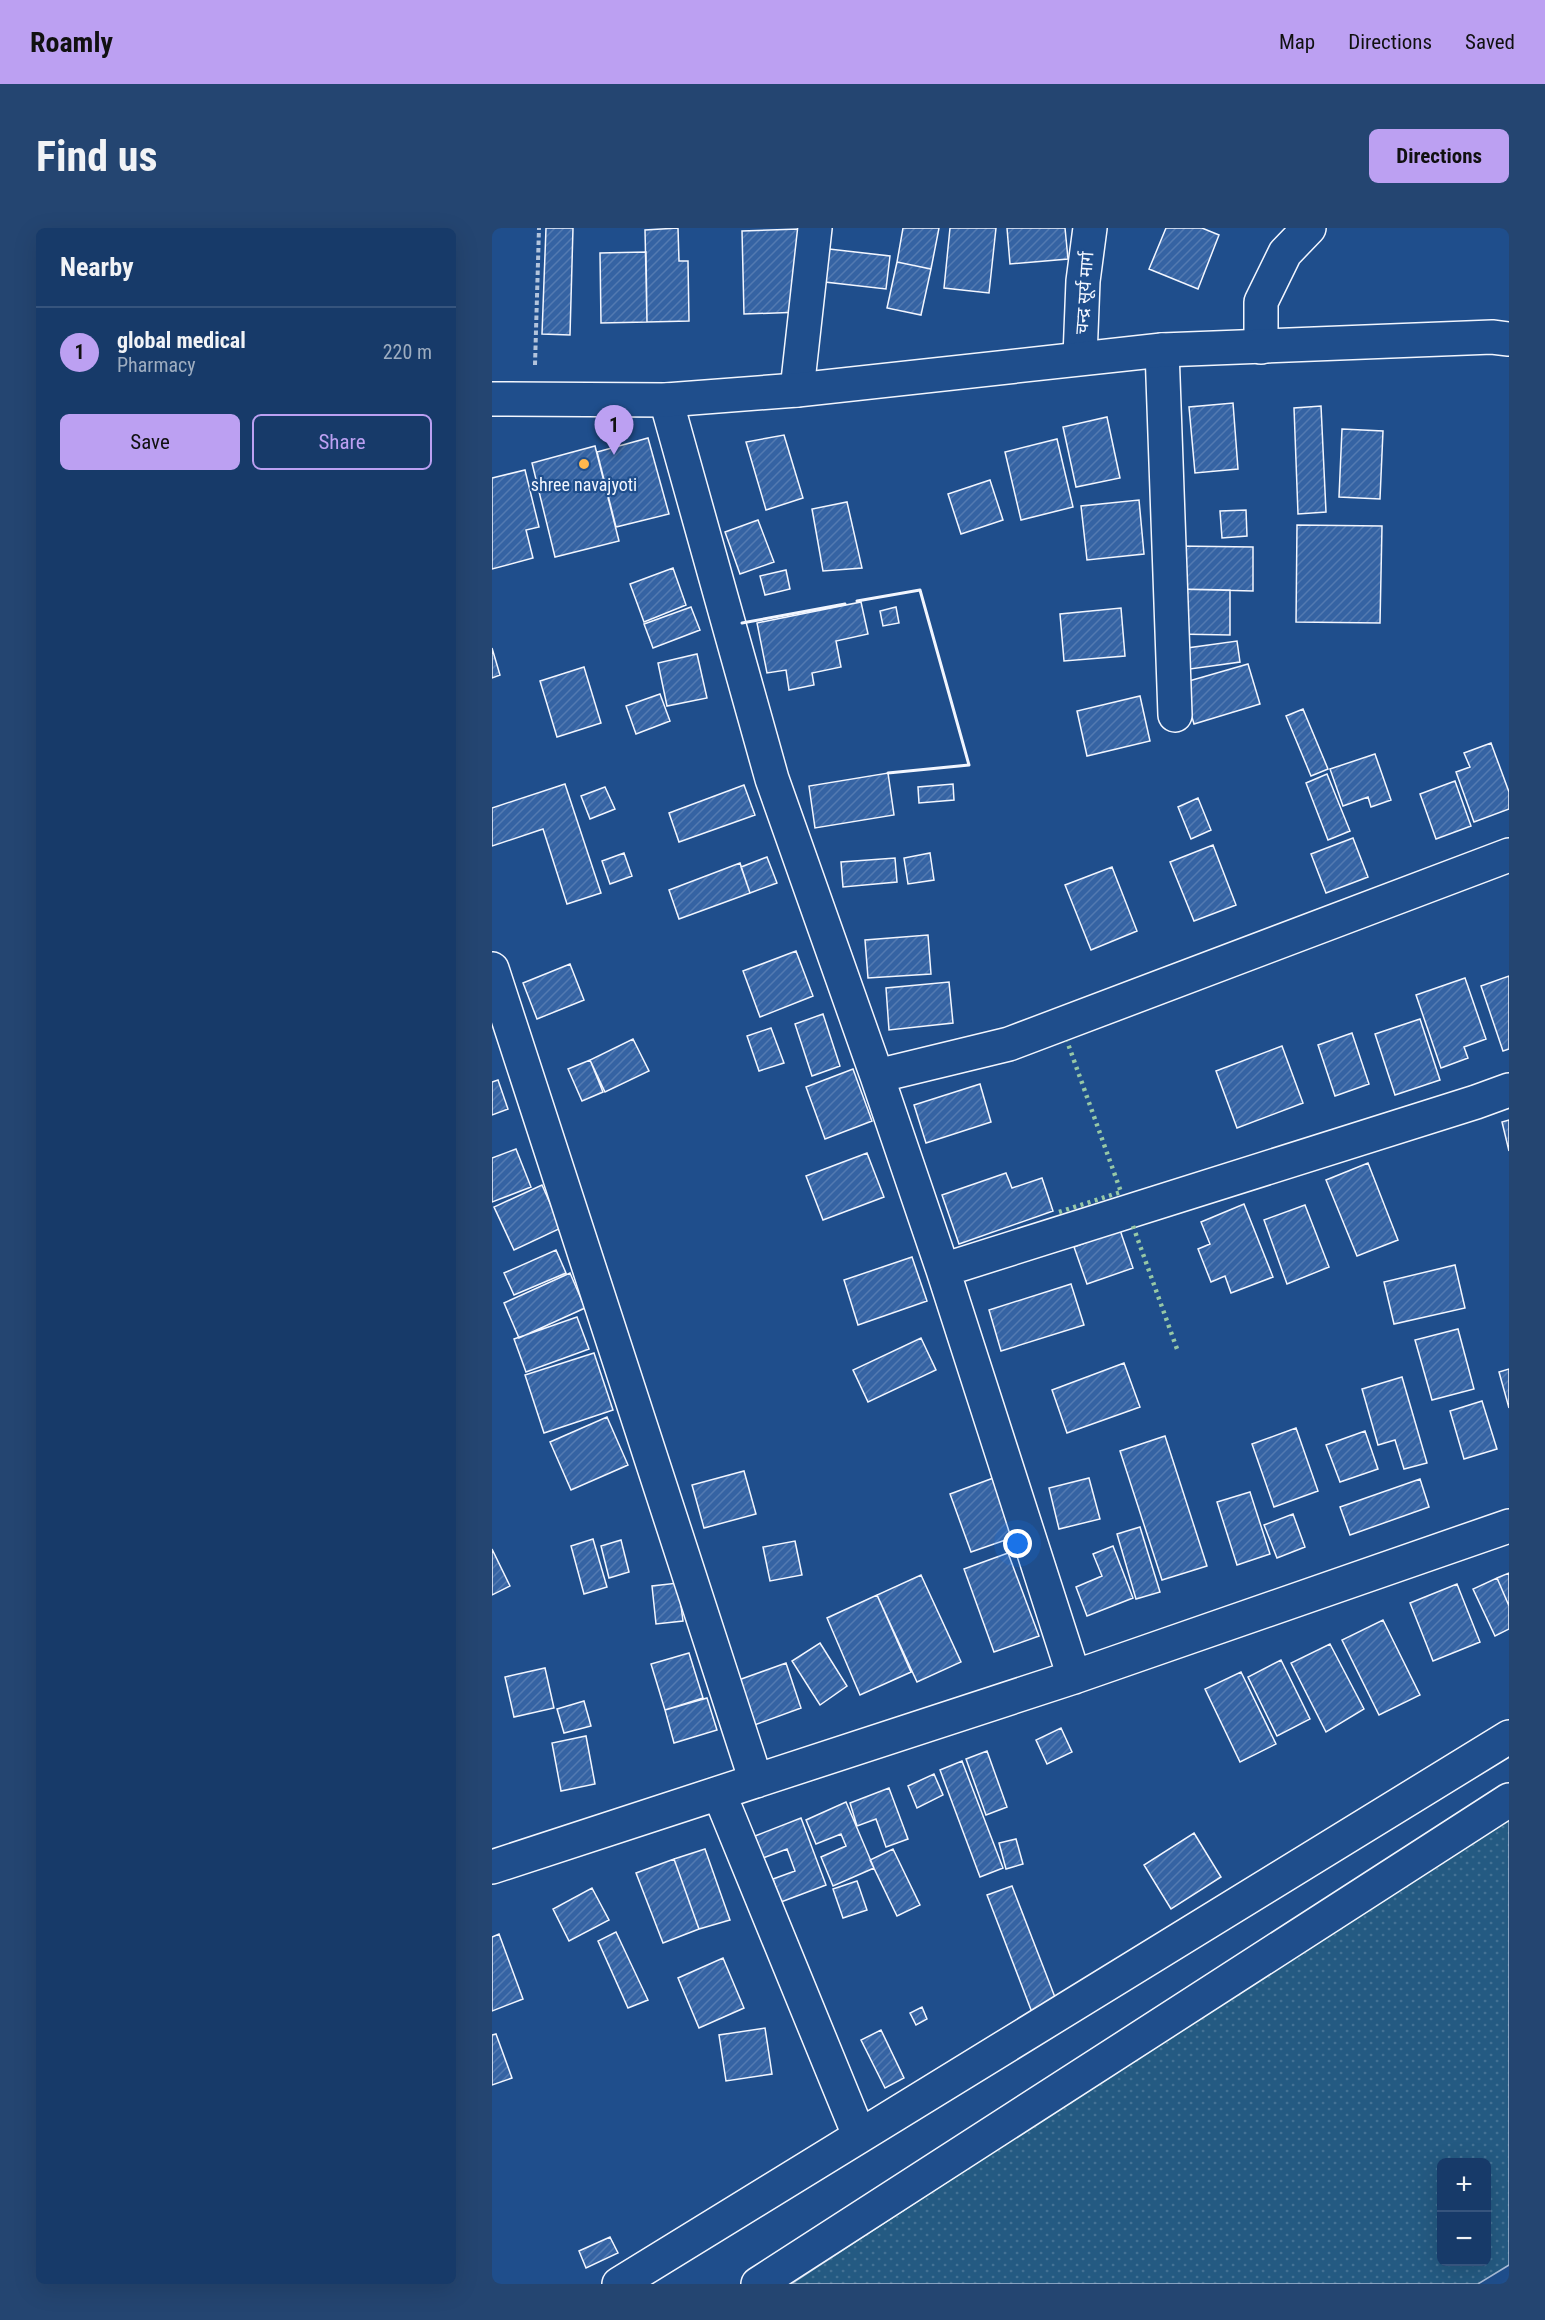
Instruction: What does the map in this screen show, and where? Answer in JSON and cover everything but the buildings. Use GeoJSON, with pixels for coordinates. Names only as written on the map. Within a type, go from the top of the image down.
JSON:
{"type":"FeatureCollection","features":[{"type":"Feature","properties":{"kind":"street"},"geometry":{"type":"LineString","coordinates":[[797,390],[815,228]]}},
{"type":"Feature","properties":{"kind":"street","name":"चन्द्र सूर्य मार्ग"},"geometry":{"type":"LineString","coordinates":[[1080,357],[1083,281],[1090,228]]}},
{"type":"Feature","properties":{"kind":"street"},"geometry":{"type":"LineString","coordinates":[[1261,347],[1261,302],[1285,253],[1309,228]]}},
{"type":"Feature","properties":{"kind":"street"},"geometry":{"type":"LineString","coordinates":[[492,399],[666,400],[797,390],[1080,357],[1161,350],[1492,337],[1509,339]]}},
{"type":"Feature","properties":{"kind":"street"},"geometry":{"type":"LineString","coordinates":[[1161,350],[1175,715]]}},
{"type":"Feature","properties":{"kind":"street"},"geometry":{"type":"LineString","coordinates":[[666,400],[772,779],[877,1076],[1074,1677]]}},
{"type":"Feature","properties":{"kind":"street"},"geometry":{"type":"LineString","coordinates":[[877,1076],[1009,1044],[1509,855]]}},
{"type":"Feature","properties":{"kind":"street"},"geometry":{"type":"LineString","coordinates":[[492,969],[756,1781]]}},
{"type":"Feature","properties":{"kind":"street"},"geometry":{"type":"LineString","coordinates":[[942,1270],[1509,1090]]}},
{"type":"Feature","properties":{"kind":"street"},"geometry":{"type":"LineString","coordinates":[[492,1866],[1074,1677],[1509,1526]]}},
{"type":"Feature","properties":{"kind":"street"},"geometry":{"type":"LineString","coordinates":[[618,2284],[1509,1737]]}},
{"type":"Feature","properties":{"kind":"street"},"geometry":{"type":"LineString","coordinates":[[719,1793],[860,2135]]}},
{"type":"Feature","properties":{"kind":"street"},"geometry":{"type":"LineString","coordinates":[[758,2284],[1509,1800]]}},
{"type":"Feature","properties":{"kind":"path"},"geometry":{"type":"LineString","coordinates":[[534,400],[539,228]]}},
{"type":"Feature","properties":{"kind":"shaded area"},"geometry":{"type":"Polygon","coordinates":[[[1509,1815],[1509,2265],[1478,2284],[791,2284],[1509,1815]]]}},
{"type":"Feature","properties":{"kind":"hedge"},"geometry":{"type":"LineString","coordinates":[[1059,1212],[1121,1192],[1067,1041]]}},
{"type":"Feature","properties":{"kind":"hedge"},"geometry":{"type":"LineString","coordinates":[[1133,1226],[1177,1349]]}},
{"type":"Feature","properties":{"kind":"wall"},"geometry":{"type":"LineString","coordinates":[[857,601],[920,590],[969,765],[888,773]]}},
{"type":"Feature","properties":{"kind":"wall"},"geometry":{"type":"LineString","coordinates":[[742,623],[845,604]]}},
{"type":"Feature","properties":{"kind":"place","name":"global medical"},"geometry":{"type":"Point","coordinates":[614,455]}},
{"type":"Feature","properties":{"kind":"place","name":"shree navajyoti"},"geometry":{"type":"Point","coordinates":[584,464]}}]}
